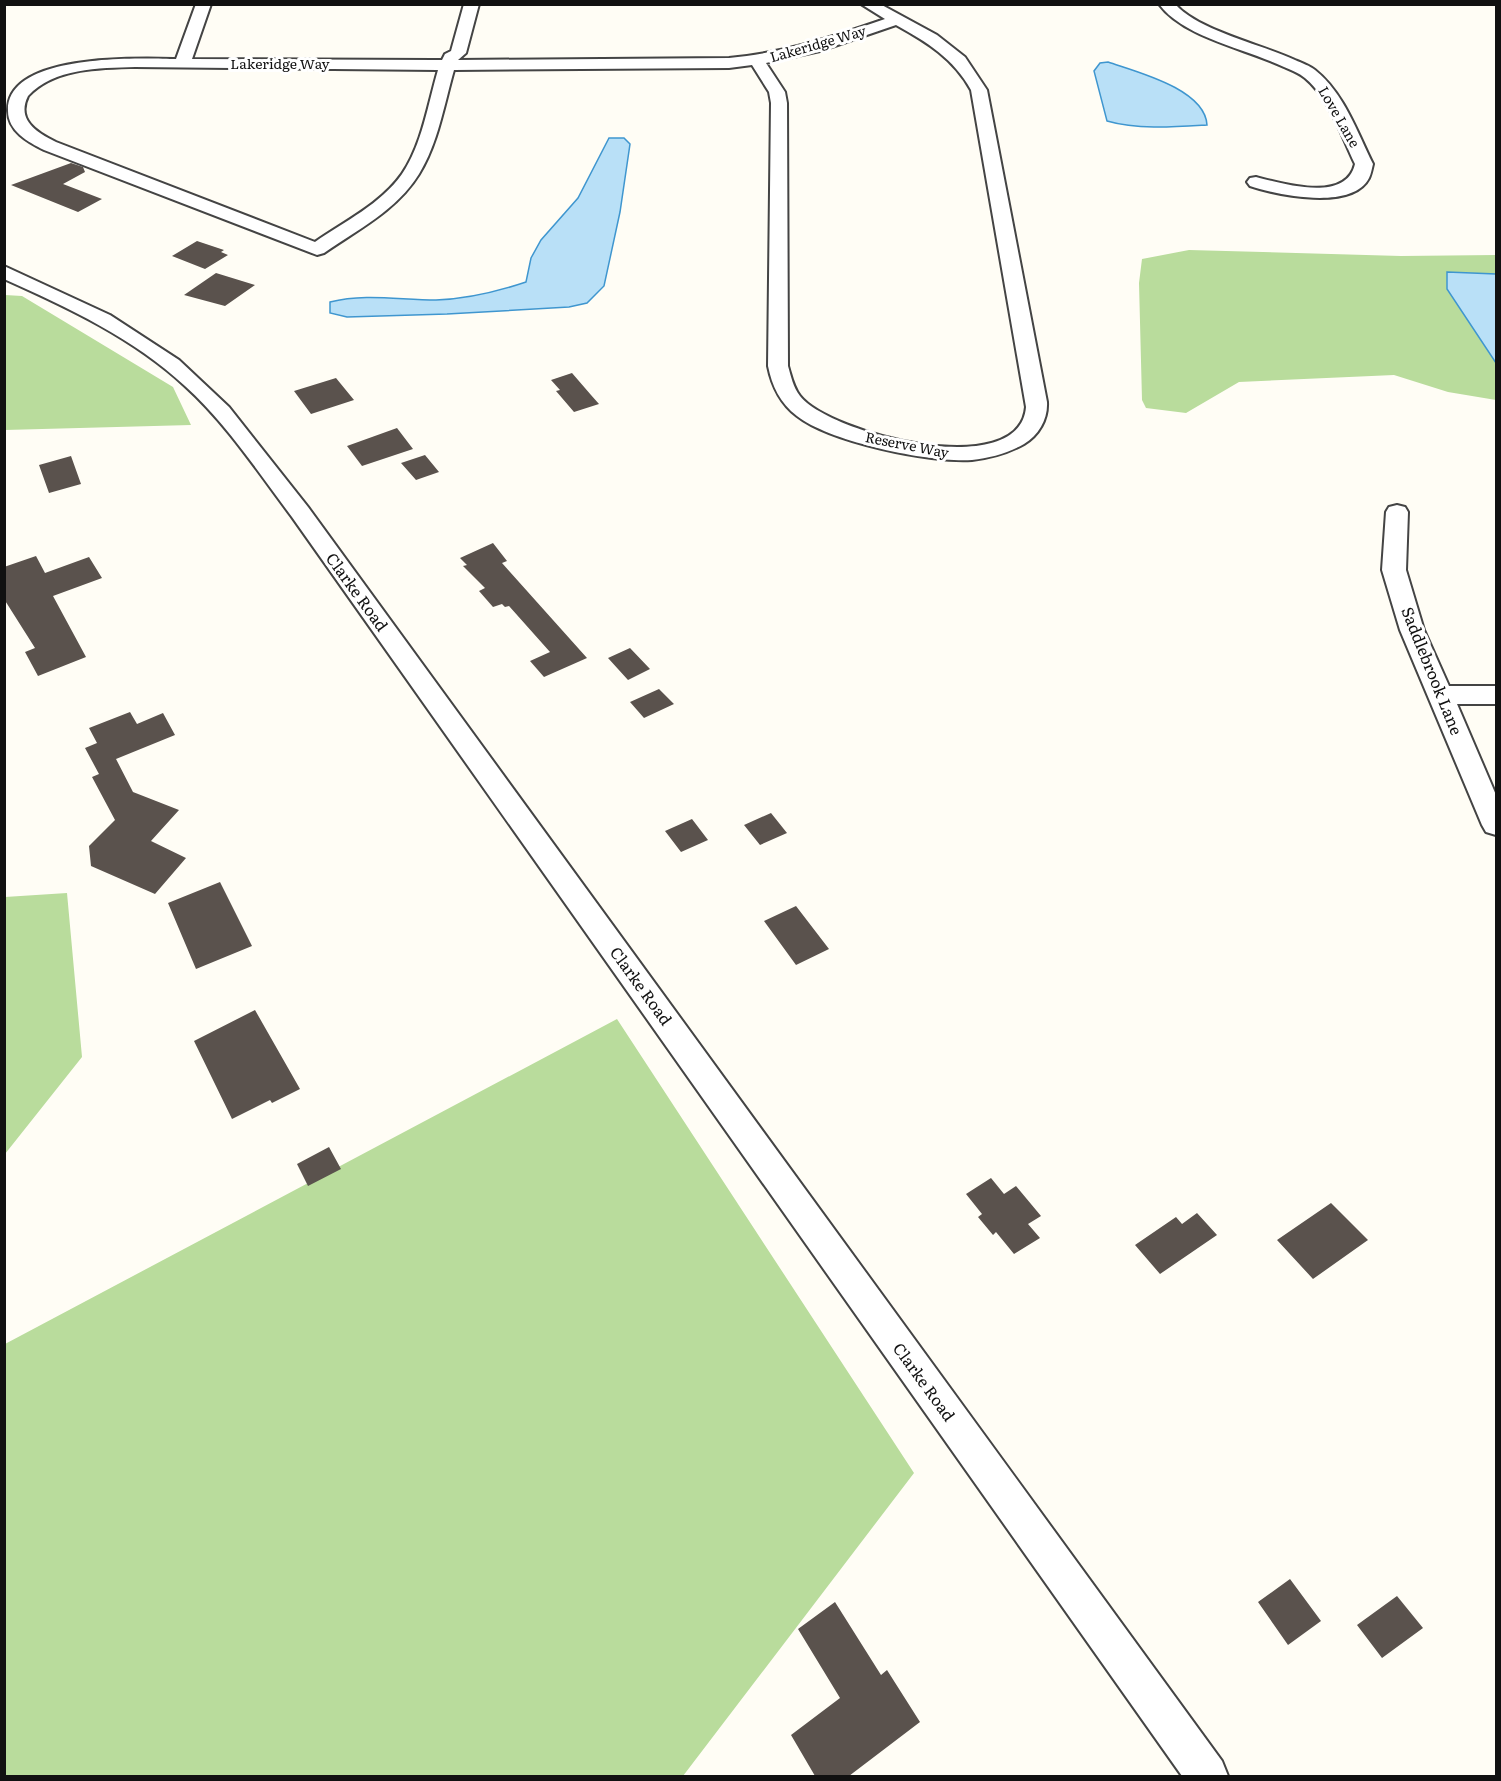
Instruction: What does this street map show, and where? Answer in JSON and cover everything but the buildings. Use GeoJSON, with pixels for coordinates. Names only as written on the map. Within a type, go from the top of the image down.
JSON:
{"type":"FeatureCollection","features":[{"type":"Feature","properties":{"kind":"street"},"geometry":{"type":"LineString","coordinates":[[182,64],[204,4]]}},
{"type":"Feature","properties":{"kind":"street"},"geometry":{"type":"LineString","coordinates":[[458,4],[444,53],[449,61],[458,53],[472,4]]}},
{"type":"Feature","properties":{"kind":"street","name":"Reserve Way"},"geometry":{"type":"LineString","coordinates":[[757,61],[777,92],[779,103],[778,366],[783,388],[797,405],[815,418],[851,434],[942,453],[994,450],[1012,442],[1028,430],[1035,420],[1037,407],[979,90],[972,75],[959,59],[940,44],[868,4]]}},
{"type":"Feature","properties":{"kind":"street","name":"Love Lane"},"geometry":{"type":"LineString","coordinates":[[1166,4],[1176,15],[1197,27],[1272,55],[1309,73],[1330,95],[1364,164],[1365,171],[1355,182],[1325,192],[1283,191],[1256,182]]}},
{"type":"Feature","properties":{"kind":"street","name":"Lakeridge Way"},"geometry":{"type":"LineString","coordinates":[[449,61],[418,159],[410,174],[385,200],[317,249],[50,146],[31,137],[21,127],[17,118],[16,105],[25,90],[42,78],[60,71],[90,65],[449,61],[692,64],[757,61],[813,49],[896,20]]}},
{"type":"Feature","properties":{"kind":"street","name":"Clarke Road"},"geometry":{"type":"LineString","coordinates":[[4,272],[82,307],[123,329],[160,354],[194,383],[230,423],[300,512],[1207,1776]]}},
{"type":"Feature","properties":{"kind":"street","name":"Saddlebrook Lane"},"geometry":{"type":"LineString","coordinates":[[1397,512],[1394,570],[1412,630],[1497,825]]}},
{"type":"Feature","properties":{"kind":"street"},"geometry":{"type":"LineString","coordinates":[[1441,694],[1497,695]]}},
{"type":"Feature","properties":{"kind":"green space"},"geometry":{"type":"Polygon","coordinates":[[[1189,250],[1401,256],[1496,255],[1496,274],[1448,272],[1447,289],[1496,363],[1496,400],[1448,392],[1394,375],[1239,382],[1186,413],[1146,408],[1142,400],[1139,283],[1142,259],[1189,250]]]}},
{"type":"Feature","properties":{"kind":"green space"},"geometry":{"type":"Polygon","coordinates":[[[5,295],[22,296],[173,387],[191,425],[5,430],[5,295]]]}},
{"type":"Feature","properties":{"kind":"green space"},"geometry":{"type":"Polygon","coordinates":[[[67,893],[82,1057],[5,1154],[5,897],[67,893]]]}},
{"type":"Feature","properties":{"kind":"green space"},"geometry":{"type":"Polygon","coordinates":[[[617,1019],[914,1473],[683,1776],[5,1776],[5,1344],[617,1019]]]}},
{"type":"Feature","properties":{"kind":"water"},"geometry":{"type":"Polygon","coordinates":[[[1108,62],[1152,77],[1182,92],[1195,101],[1203,112],[1207,125],[1144,127],[1107,121],[1094,71],[1100,63],[1108,62]]]}},
{"type":"Feature","properties":{"kind":"water"},"geometry":{"type":"Polygon","coordinates":[[[609,138],[624,138],[630,144],[620,212],[604,286],[587,303],[569,307],[447,314],[347,317],[330,313],[330,302],[343,299],[369,297],[436,300],[459,298],[526,282],[531,258],[541,240],[578,198],[609,138]]]}},
{"type":"Feature","properties":{"kind":"water"},"geometry":{"type":"Polygon","coordinates":[[[1447,272],[1496,274],[1496,363],[1447,289],[1447,272]]]}}]}
